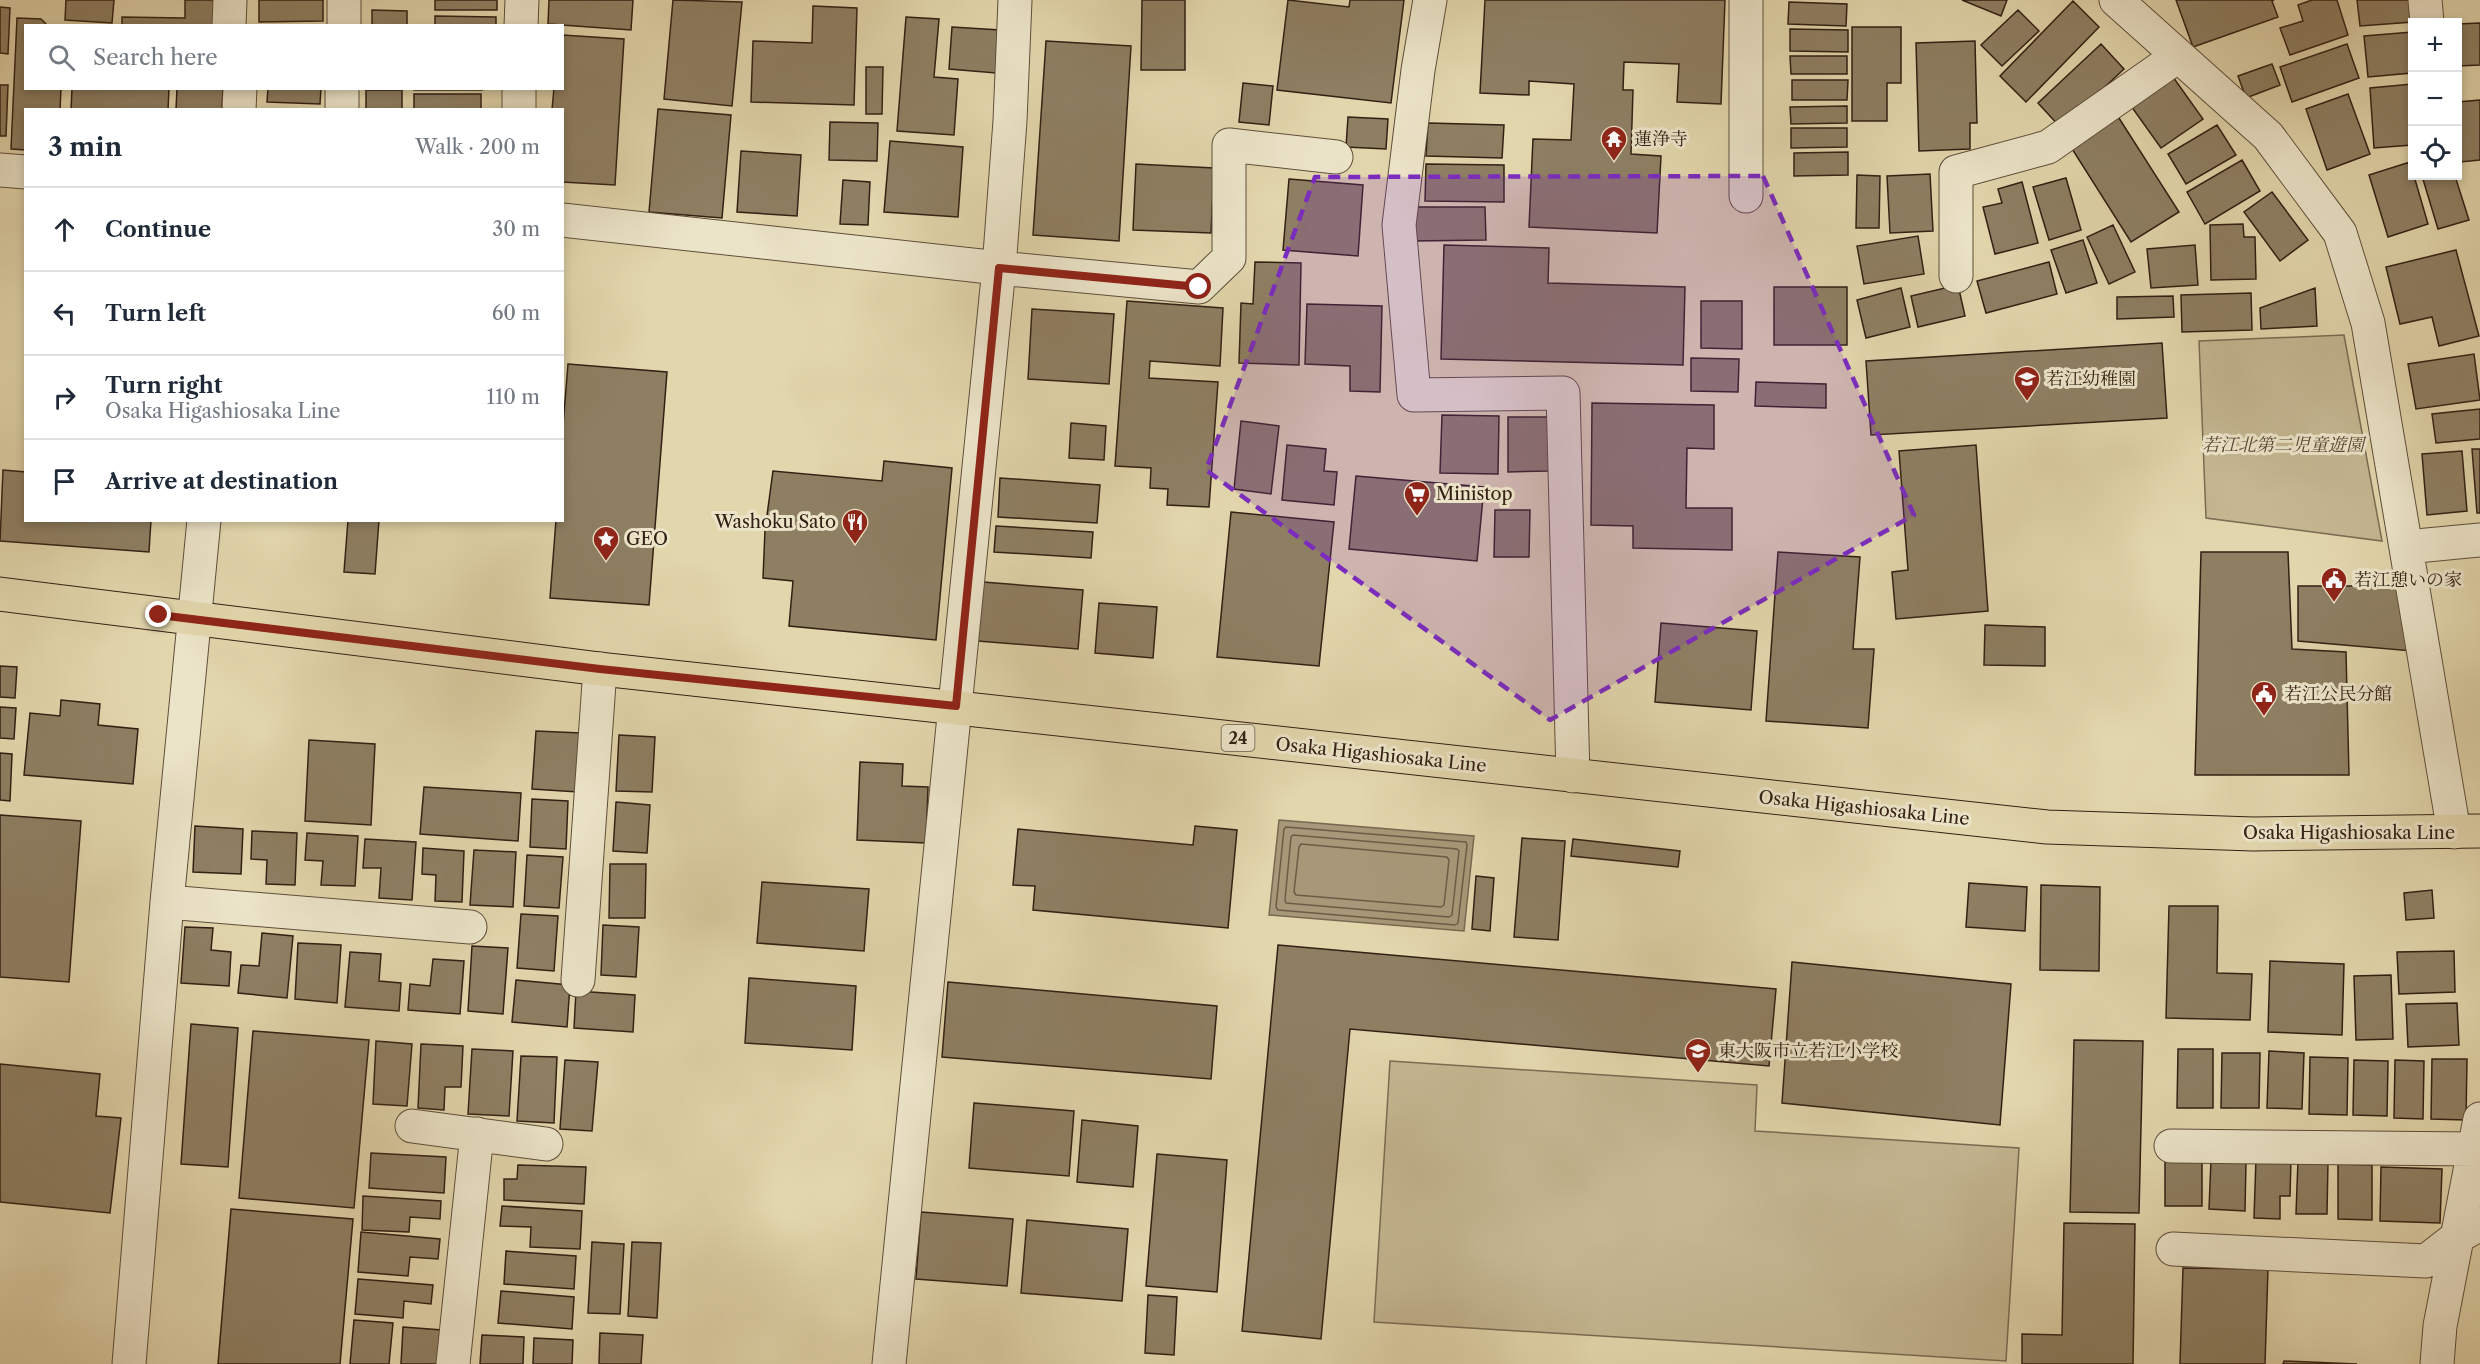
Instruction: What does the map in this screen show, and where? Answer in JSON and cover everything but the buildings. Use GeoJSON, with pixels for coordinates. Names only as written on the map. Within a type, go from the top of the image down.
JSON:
{"type":"FeatureCollection","features":[{"type":"Feature","properties":{"kind":"main road","name":"Osaka Higashiosaka Line"},"geometry":{"type":"LineString","coordinates":[[0,594],[600,669],[956,706],[2047,827],[2253,834],[2467,832]]}},
{"type":"Feature","properties":{"kind":"street"},"geometry":{"type":"LineString","coordinates":[[230,0],[230,24]]}},
{"type":"Feature","properties":{"kind":"street"},"geometry":{"type":"LineString","coordinates":[[344,0],[344,24]]}},
{"type":"Feature","properties":{"kind":"street"},"geometry":{"type":"LineString","coordinates":[[521,24],[522,0]]}},
{"type":"Feature","properties":{"kind":"street"},"geometry":{"type":"LineString","coordinates":[[890,1364],[999,268],[1010,121],[1015,0]]}},
{"type":"Feature","properties":{"kind":"street"},"geometry":{"type":"LineString","coordinates":[[1430,0],[1418,70],[1399,225],[1414,395],[1563,393],[1573,776]]}},
{"type":"Feature","properties":{"kind":"street"},"geometry":{"type":"LineString","coordinates":[[1746,0],[1746,196]]}},
{"type":"Feature","properties":{"kind":"street"},"geometry":{"type":"LineString","coordinates":[[2116,0],[2268,136],[2340,233],[2368,323],[2406,547],[2467,832]]}},
{"type":"Feature","properties":{"kind":"street"},"geometry":{"type":"LineString","coordinates":[[2425,0],[2427,18]]}},
{"type":"Feature","properties":{"kind":"street"},"geometry":{"type":"LineString","coordinates":[[1956,276],[1956,172],[2048,147],[2178,56]]}},
{"type":"Feature","properties":{"kind":"street"},"geometry":{"type":"LineString","coordinates":[[239,108],[240,90]]}},
{"type":"Feature","properties":{"kind":"street"},"geometry":{"type":"LineString","coordinates":[[342,90],[342,108]]}},
{"type":"Feature","properties":{"kind":"street"},"geometry":{"type":"LineString","coordinates":[[519,90],[519,108]]}},
{"type":"Feature","properties":{"kind":"street"},"geometry":{"type":"LineString","coordinates":[[564,220],[999,268],[1199,287],[1229,258],[1229,145],[1336,157]]}},
{"type":"Feature","properties":{"kind":"street"},"geometry":{"type":"LineString","coordinates":[[0,170],[24,172]]}},
{"type":"Feature","properties":{"kind":"street"},"geometry":{"type":"LineString","coordinates":[[129,1364],[167,902],[204,522]]}},
{"type":"Feature","properties":{"kind":"street"},"geometry":{"type":"LineString","coordinates":[[2406,547],[2480,540]]}},
{"type":"Feature","properties":{"kind":"street"},"geometry":{"type":"LineString","coordinates":[[578,980],[600,669]]}},
{"type":"Feature","properties":{"kind":"street"},"geometry":{"type":"LineString","coordinates":[[167,902],[470,927]]}},
{"type":"Feature","properties":{"kind":"street"},"geometry":{"type":"LineString","coordinates":[[411,1126],[546,1144]]}},
{"type":"Feature","properties":{"kind":"street"},"geometry":{"type":"LineString","coordinates":[[453,1364],[477,1134]]}},
{"type":"Feature","properties":{"kind":"street"},"geometry":{"type":"LineString","coordinates":[[2171,1146],[2477,1134],[2469,1231],[2440,1326],[2437,1364]]}},
{"type":"Feature","properties":{"kind":"street"},"geometry":{"type":"LineString","coordinates":[[2174,1249],[2426,1261],[2469,1231]]}},
{"type":"Feature","properties":{"kind":"highlighted area"},"geometry":{"type":"Polygon","coordinates":[[[1763,176],[1914,515],[1550,720],[1206,470],[1315,177],[1763,176]]]}},
{"type":"Feature","properties":{"kind":"green space","name":"若江北第二児童遊園"},"geometry":{"type":"Polygon","coordinates":[[[2344,335],[2382,541],[2206,518],[2199,341],[2344,335]]]}},
{"type":"Feature","properties":{"kind":"green space"},"geometry":{"type":"Polygon","coordinates":[[[1390,1061],[1757,1085],[1755,1131],[2019,1148],[2006,1361],[1374,1322],[1390,1061]]]}},
{"type":"Feature","properties":{"kind":"water"},"geometry":{"type":"Polygon","coordinates":[[[1279,820],[1474,836],[1464,931],[1269,915],[1279,820]]]}},
{"type":"Feature","properties":{"kind":"place","name":"蓮浄寺"},"geometry":{"type":"Point","coordinates":[1614,162]}},
{"type":"Feature","properties":{"kind":"place","name":"若江幼稚園"},"geometry":{"type":"Point","coordinates":[2027,402]}},
{"type":"Feature","properties":{"kind":"place","name":"Ministop"},"geometry":{"type":"Point","coordinates":[1417,517]}},
{"type":"Feature","properties":{"kind":"place","name":"Washoku Sato"},"geometry":{"type":"Point","coordinates":[855,545]}},
{"type":"Feature","properties":{"kind":"place","name":"GEO"},"geometry":{"type":"Point","coordinates":[606,562]}},
{"type":"Feature","properties":{"kind":"place","name":"若江憩いの家"},"geometry":{"type":"Point","coordinates":[2334,603]}},
{"type":"Feature","properties":{"kind":"place","name":"若江公民分館"},"geometry":{"type":"Point","coordinates":[2264,717]}},
{"type":"Feature","properties":{"kind":"place","name":"東大阪市立若江小学校"},"geometry":{"type":"Point","coordinates":[1698,1074]}},
{"type":"Feature","properties":{"kind":"route"},"geometry":{"type":"LineString","coordinates":[[159,615],[600,669],[956,706],[999,268],[1199,287]]}}]}
